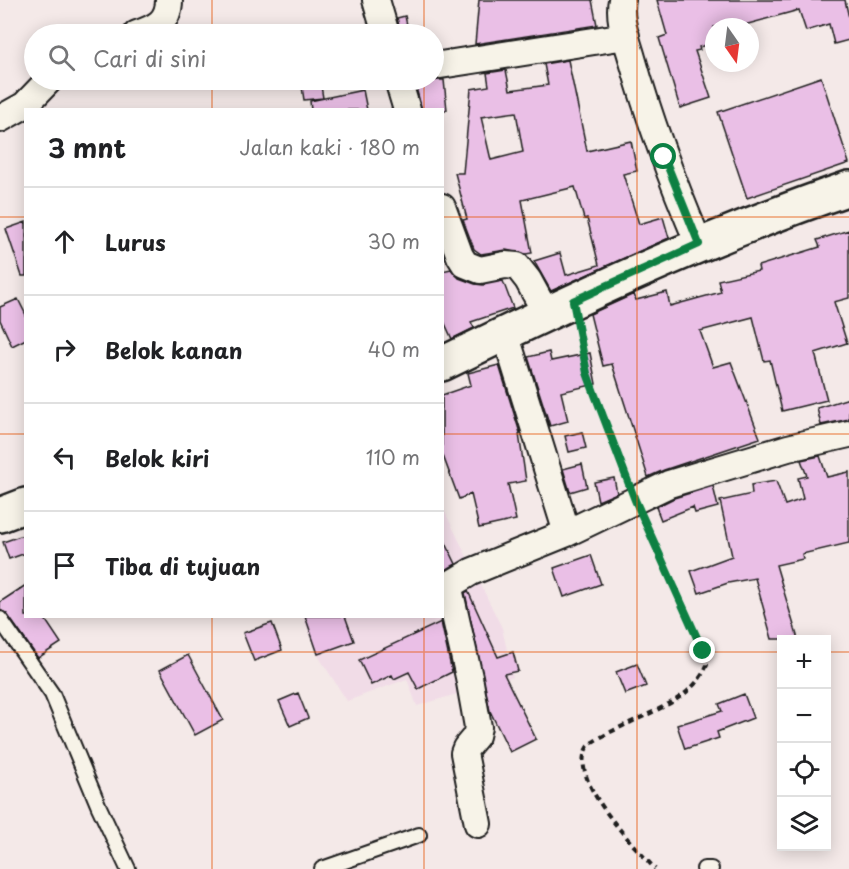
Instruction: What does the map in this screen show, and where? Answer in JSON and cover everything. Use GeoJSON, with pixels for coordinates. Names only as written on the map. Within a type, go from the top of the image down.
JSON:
{"type":"FeatureCollection","features":[{"type":"Feature","properties":{"kind":"main road"},"geometry":{"type":"LineString","coordinates":[[444,363],[559,307],[699,244],[849,188]]}},
{"type":"Feature","properties":{"kind":"main road"},"geometry":{"type":"LineString","coordinates":[[0,515],[24,506]]}},
{"type":"Feature","properties":{"kind":"street"},"geometry":{"type":"LineString","coordinates":[[160,24],[165,19],[169,0]]}},
{"type":"Feature","properties":{"kind":"street"},"geometry":{"type":"LineString","coordinates":[[376,0],[383,24]]}},
{"type":"Feature","properties":{"kind":"street"},"geometry":{"type":"LineString","coordinates":[[622,0],[621,13],[626,36],[664,157],[699,244]]}},
{"type":"Feature","properties":{"kind":"street"},"geometry":{"type":"LineString","coordinates":[[444,64],[626,36]]}},
{"type":"Feature","properties":{"kind":"street"},"geometry":{"type":"LineString","coordinates":[[0,118],[25,105],[39,90]]}},
{"type":"Feature","properties":{"kind":"street"},"geometry":{"type":"LineString","coordinates":[[401,90],[406,108]]}},
{"type":"Feature","properties":{"kind":"street"},"geometry":{"type":"LineString","coordinates":[[444,212],[465,264],[480,270],[509,264],[517,266],[528,280],[559,307]]}},
{"type":"Feature","properties":{"kind":"street"},"geometry":{"type":"LineString","coordinates":[[505,333],[567,533]]}},
{"type":"Feature","properties":{"kind":"street"},"geometry":{"type":"LineString","coordinates":[[478,824],[464,753],[476,736],[478,727],[449,587],[454,581],[567,533],[679,481],[788,448],[849,434]]}},
{"type":"Feature","properties":{"kind":"lane"},"geometry":{"type":"LineString","coordinates":[[0,619],[52,694],[99,807],[128,869]]}},
{"type":"Feature","properties":{"kind":"lane"},"geometry":{"type":"LineString","coordinates":[[322,869],[419,835]]}},
{"type":"Feature","properties":{"kind":"lane"},"geometry":{"type":"LineString","coordinates":[[704,869],[711,869]]}},
{"type":"Feature","properties":{"kind":"path"},"geometry":{"type":"LineString","coordinates":[[559,307],[587,373],[635,500],[703,651],[707,665],[701,680],[686,694],[589,744],[583,757],[585,772],[606,813],[655,869]]}},
{"type":"Feature","properties":{"kind":"shaded area"},"geometry":{"type":"Polygon","coordinates":[[[444,510],[502,628],[513,677],[417,706],[407,679],[347,701],[317,654],[303,618],[444,618],[444,510]]]}},
{"type":"Feature","properties":{"kind":"building"},"geometry":{"type":"Polygon","coordinates":[[[479,0],[592,0],[597,25],[475,44],[479,0]]]}},
{"type":"Feature","properties":{"kind":"building"},"geometry":{"type":"Polygon","coordinates":[[[657,0],[845,0],[849,18],[849,40],[834,44],[829,24],[806,31],[799,10],[759,21],[759,18],[705,18],[705,45],[695,51],[711,98],[680,108],[659,38],[667,35],[657,0]]]}},
{"type":"Feature","properties":{"kind":"building"},"geometry":{"type":"Polygon","coordinates":[[[405,16],[407,24],[398,24],[397,18],[405,16]]]}},
{"type":"Feature","properties":{"kind":"building"},"geometry":{"type":"Polygon","coordinates":[[[568,60],[587,151],[631,141],[637,171],[623,174],[639,224],[663,217],[669,238],[551,291],[534,261],[560,253],[566,275],[599,265],[587,218],[584,219],[575,187],[522,200],[532,253],[506,250],[481,254],[474,249],[463,220],[467,219],[455,173],[463,173],[471,89],[489,86],[487,73],[506,70],[510,90],[548,85],[544,64],[568,60]],[[516,112],[481,117],[491,160],[523,152],[516,112]]]}},
{"type":"Feature","properties":{"kind":"building"},"geometry":{"type":"Polygon","coordinates":[[[821,77],[849,163],[747,198],[718,112],[821,77]]]}},
{"type":"Feature","properties":{"kind":"building"},"geometry":{"type":"Polygon","coordinates":[[[444,80],[447,110],[421,108],[417,90],[444,90],[444,80]]]}},
{"type":"Feature","properties":{"kind":"building"},"geometry":{"type":"Polygon","coordinates":[[[302,90],[322,90],[323,98],[304,100],[302,90]]]}},
{"type":"Feature","properties":{"kind":"building"},"geometry":{"type":"Polygon","coordinates":[[[363,90],[367,108],[311,108],[310,101],[363,90]]]}},
{"type":"Feature","properties":{"kind":"building"},"geometry":{"type":"Polygon","coordinates":[[[24,223],[24,276],[22,276],[6,229],[24,223]]]}},
{"type":"Feature","properties":{"kind":"building"},"geometry":{"type":"Polygon","coordinates":[[[849,230],[849,298],[834,302],[847,343],[815,353],[827,400],[782,411],[770,360],[764,361],[753,317],[700,331],[713,367],[731,362],[760,438],[648,477],[612,364],[603,366],[590,314],[634,294],[636,300],[667,292],[670,306],[721,292],[718,280],[759,271],[758,266],[820,247],[817,240],[849,230]]]}},
{"type":"Feature","properties":{"kind":"building"},"geometry":{"type":"Polygon","coordinates":[[[451,269],[459,278],[475,284],[483,285],[503,281],[513,308],[471,322],[474,328],[452,339],[444,321],[444,271],[451,269]]]}},
{"type":"Feature","properties":{"kind":"building"},"geometry":{"type":"Polygon","coordinates":[[[18,299],[24,311],[24,340],[12,346],[0,320],[0,307],[18,299]]]}},
{"type":"Feature","properties":{"kind":"building"},"geometry":{"type":"Polygon","coordinates":[[[549,352],[551,361],[590,353],[596,384],[561,392],[568,421],[550,426],[528,357],[549,352]]]}},
{"type":"Feature","properties":{"kind":"building"},"geometry":{"type":"Polygon","coordinates":[[[499,365],[520,433],[526,481],[508,484],[516,520],[479,528],[471,494],[459,499],[444,458],[444,394],[471,385],[468,373],[499,365]]]}},
{"type":"Feature","properties":{"kind":"building"},"geometry":{"type":"Polygon","coordinates":[[[849,398],[849,419],[821,425],[817,408],[849,398]]]}},
{"type":"Feature","properties":{"kind":"building"},"geometry":{"type":"Polygon","coordinates":[[[582,432],[586,448],[569,452],[565,436],[582,432]]]}},
{"type":"Feature","properties":{"kind":"building"},"geometry":{"type":"Polygon","coordinates":[[[820,456],[827,477],[849,472],[849,543],[802,554],[803,559],[776,565],[797,635],[777,635],[777,639],[772,639],[755,578],[728,583],[699,593],[691,571],[732,556],[720,501],[752,494],[751,485],[776,481],[785,505],[803,499],[798,478],[807,476],[801,460],[820,456]]]}},
{"type":"Feature","properties":{"kind":"building"},"geometry":{"type":"Polygon","coordinates":[[[582,464],[587,487],[570,492],[563,469],[582,464]]]}},
{"type":"Feature","properties":{"kind":"building"},"geometry":{"type":"Polygon","coordinates":[[[614,478],[617,493],[598,501],[594,482],[614,478]]]}},
{"type":"Feature","properties":{"kind":"building"},"geometry":{"type":"Polygon","coordinates":[[[713,486],[718,507],[695,513],[693,507],[661,520],[656,507],[674,498],[713,486]]]}},
{"type":"Feature","properties":{"kind":"building"},"geometry":{"type":"Polygon","coordinates":[[[24,535],[24,554],[9,559],[3,542],[24,535]]]}},
{"type":"Feature","properties":{"kind":"building"},"geometry":{"type":"Polygon","coordinates":[[[444,539],[456,564],[444,571],[444,539]]]}},
{"type":"Feature","properties":{"kind":"building"},"geometry":{"type":"Polygon","coordinates":[[[591,555],[601,584],[564,597],[554,568],[591,555]]]}},
{"type":"Feature","properties":{"kind":"building"},"geometry":{"type":"Polygon","coordinates":[[[24,586],[24,618],[44,618],[61,643],[38,658],[7,614],[0,610],[0,602],[24,586]]]}},
{"type":"Feature","properties":{"kind":"building"},"geometry":{"type":"Polygon","coordinates":[[[468,591],[498,657],[513,652],[518,671],[504,674],[536,739],[510,752],[490,711],[465,593],[468,591]]]}},
{"type":"Feature","properties":{"kind":"building"},"geometry":{"type":"Polygon","coordinates":[[[306,618],[346,618],[354,641],[318,654],[306,618]]]}},
{"type":"Feature","properties":{"kind":"building"},"geometry":{"type":"Polygon","coordinates":[[[441,622],[452,672],[418,689],[409,672],[394,679],[392,675],[371,685],[359,660],[441,622]]]}},
{"type":"Feature","properties":{"kind":"building"},"geometry":{"type":"Polygon","coordinates":[[[272,623],[282,650],[254,661],[243,633],[272,623]]]}},
{"type":"Feature","properties":{"kind":"building"},"geometry":{"type":"Polygon","coordinates":[[[188,655],[223,720],[195,735],[160,670],[188,655]]]}},
{"type":"Feature","properties":{"kind":"building"},"geometry":{"type":"Polygon","coordinates":[[[637,664],[646,686],[625,694],[616,672],[637,664]]]}},
{"type":"Feature","properties":{"kind":"building"},"geometry":{"type":"Polygon","coordinates":[[[298,693],[308,718],[290,726],[279,701],[298,693]]]}},
{"type":"Feature","properties":{"kind":"building"},"geometry":{"type":"Polygon","coordinates":[[[744,694],[753,718],[717,732],[719,738],[685,749],[677,725],[722,711],[719,704],[744,694]]]}},
{"type":"Feature","properties":{"kind":"route"},"geometry":{"type":"LineString","coordinates":[[664,157],[699,244],[573,301],[587,373],[595,395],[635,500],[703,651]]}}]}
